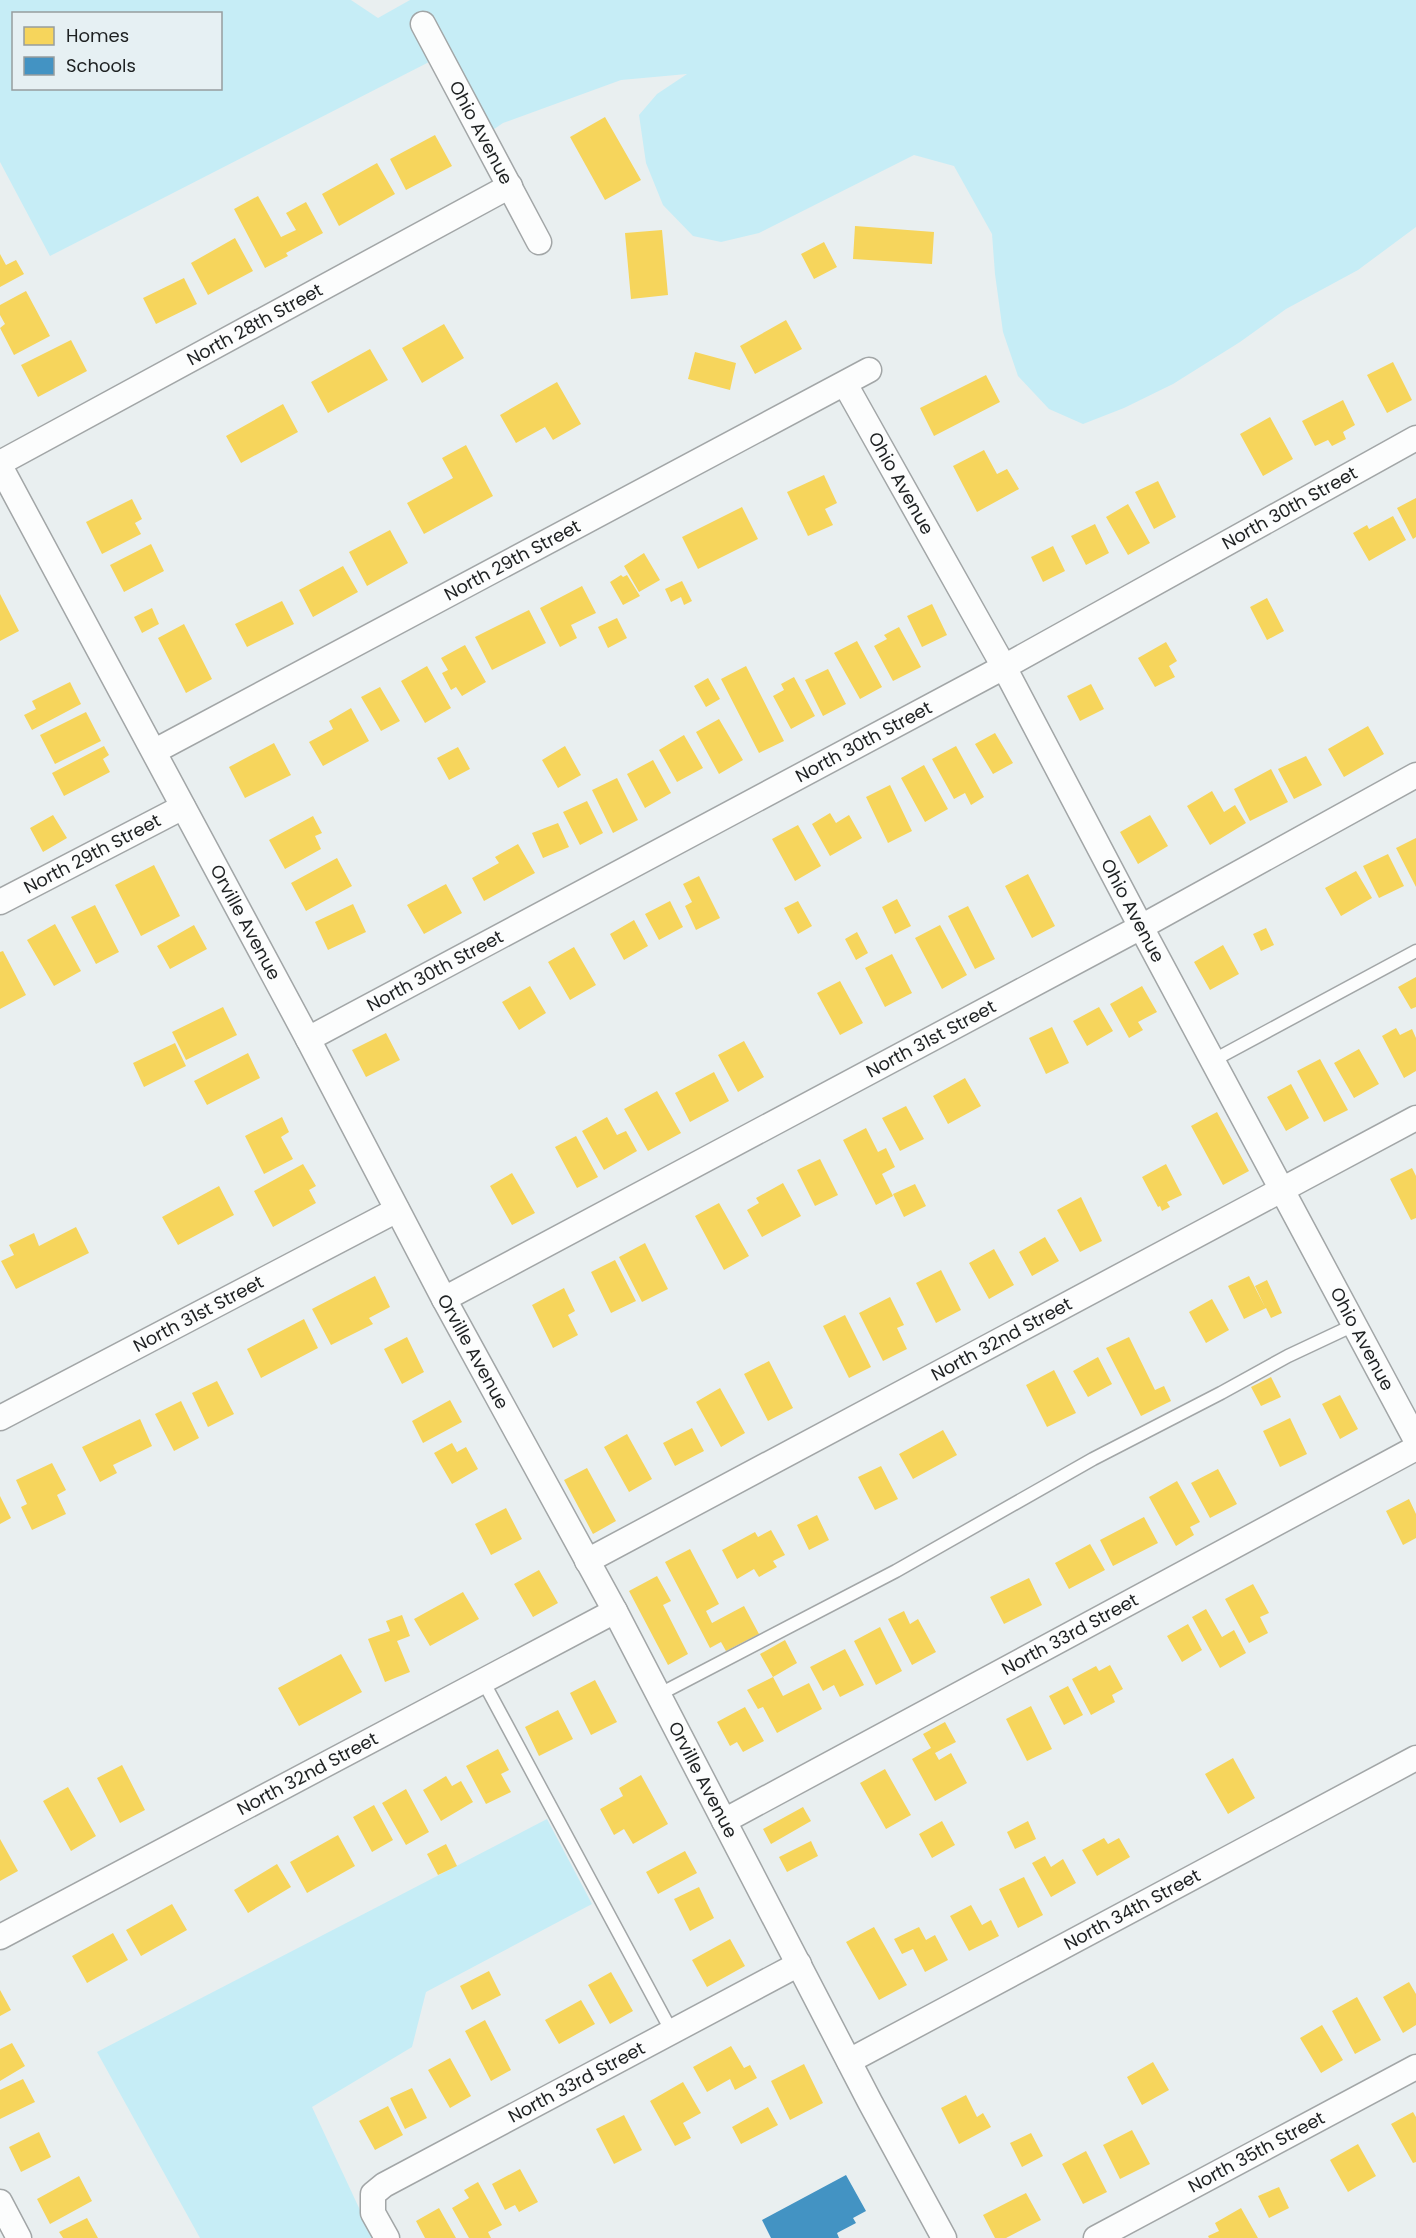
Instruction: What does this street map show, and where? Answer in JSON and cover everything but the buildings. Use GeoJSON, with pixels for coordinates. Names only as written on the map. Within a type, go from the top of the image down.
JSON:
{"type":"FeatureCollection","features":[{"type":"Feature","properties":{"kind":"street","name":"Ohio Avenue"},"geometry":{"type":"LineString","coordinates":[[423,24],[539,242]]}},
{"type":"Feature","properties":{"kind":"street","name":"North 28th Street"},"geometry":{"type":"LineString","coordinates":[[0,465],[510,186]]}},
{"type":"Feature","properties":{"kind":"street","name":"North 29th Street"},"geometry":{"type":"LineString","coordinates":[[155,751],[869,370]]}},
{"type":"Feature","properties":{"kind":"street","name":"Ohio Avenue"},"geometry":{"type":"LineString","coordinates":[[845,384],[1004,667],[1416,1440]]}},
{"type":"Feature","properties":{"kind":"street","name":"North 30th Street"},"geometry":{"type":"LineString","coordinates":[[308,1039],[1004,667],[1416,438]]}},
{"type":"Feature","properties":{"kind":"street","name":"Orville Avenue"},"geometry":{"type":"LineString","coordinates":[[0,465],[155,751],[444,1299],[615,1611],[941,2237]]}},
{"type":"Feature","properties":{"kind":"street","name":"North 31st Street"},"geometry":{"type":"LineString","coordinates":[[444,1299],[1141,927],[1416,775]]}},
{"type":"Feature","properties":{"kind":"street","name":"North 29th Street"},"geometry":{"type":"LineString","coordinates":[[0,902],[183,807]]}},
{"type":"Feature","properties":{"kind":"street","name":"North 32nd Street"},"geometry":{"type":"LineString","coordinates":[[587,1560],[1416,1118]]}},
{"type":"Feature","properties":{"kind":"street","name":"North 31st Street"},"geometry":{"type":"LineString","coordinates":[[0,1418],[397,1210]]}},
{"type":"Feature","properties":{"kind":"street","name":"North 33rd Street"},"geometry":{"type":"LineString","coordinates":[[724,1821],[1416,1448]]}},
{"type":"Feature","properties":{"kind":"street","name":"North 32nd Street"},"geometry":{"type":"LineString","coordinates":[[0,1937],[615,1611]]}},
{"type":"Feature","properties":{"kind":"street","name":"North 34th Street"},"geometry":{"type":"LineString","coordinates":[[849,2061],[1416,1758]]}},
{"type":"Feature","properties":{"kind":"street","name":"North 33rd Street"},"geometry":{"type":"LineString","coordinates":[[387,2238],[373,2213],[373,2194],[384,2185],[799,1964]]}},
{"type":"Feature","properties":{"kind":"street","name":"North 35th Street"},"geometry":{"type":"LineString","coordinates":[[1096,2238],[1416,2067]]}},
{"type":"Feature","properties":{"kind":"street"},"geometry":{"type":"LineString","coordinates":[[0,2202],[19,2238]]}},
{"type":"Feature","properties":{"kind":"lane"},"geometry":{"type":"LineString","coordinates":[[1212,1061],[1416,951]]}},
{"type":"Feature","properties":{"kind":"lane"},"geometry":{"type":"LineString","coordinates":[[658,1695],[906,1565],[1093,1459],[1288,1356],[1354,1325]]}},
{"type":"Feature","properties":{"kind":"lane"},"geometry":{"type":"LineString","coordinates":[[483,1681],[672,2032]]}},
{"type":"Feature","properties":{"kind":"shaded area"},"geometry":{"type":"Polygon","coordinates":[[[0,0],[351,0],[378,18],[410,0],[1416,0],[1416,227],[1358,270],[1286,309],[1240,342],[1173,384],[1124,408],[1083,424],[1049,409],[1018,376],[1003,332],[992,234],[954,166],[914,155],[759,233],[721,242],[693,236],[663,205],[646,163],[639,115],[657,94],[687,74],[621,80],[503,123],[475,142],[431,61],[50,256],[0,162],[0,0]]]}},
{"type":"Feature","properties":{"kind":"shaded area"},"geometry":{"type":"Polygon","coordinates":[[[547,1819],[592,1904],[426,1992],[412,2047],[312,2107],[373,2238],[200,2238],[97,2052],[547,1819]]]}}]}
